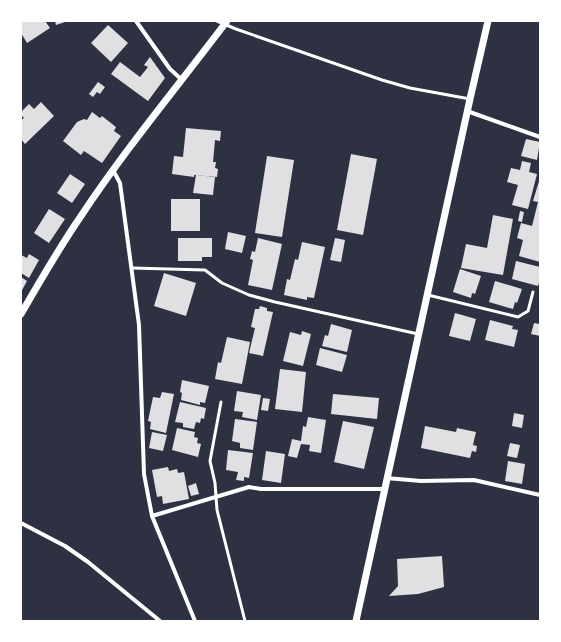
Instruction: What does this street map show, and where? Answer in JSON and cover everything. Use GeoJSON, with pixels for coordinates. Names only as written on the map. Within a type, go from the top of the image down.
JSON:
{"type":"FeatureCollection","features":[{"type":"Feature","properties":{"kind":"street"},"geometry":{"type":"LineString","coordinates":[[136,21],[170,69],[181,79]]}},
{"type":"Feature","properties":{"kind":"street"},"geometry":{"type":"LineString","coordinates":[[356,621],[386,478],[488,21]]}},
{"type":"Feature","properties":{"kind":"street"},"geometry":{"type":"LineString","coordinates":[[21,314],[81,215],[181,79],[225,23]]}},
{"type":"Feature","properties":{"kind":"street"},"geometry":{"type":"LineString","coordinates":[[467,111],[540,137]]}},
{"type":"Feature","properties":{"kind":"street"},"geometry":{"type":"LineString","coordinates":[[113,170],[120,183],[139,325],[144,474],[152,516],[195,621]]}},
{"type":"Feature","properties":{"kind":"street"},"geometry":{"type":"LineString","coordinates":[[386,478],[421,481],[474,480],[540,495]]}},
{"type":"Feature","properties":{"kind":"street"},"geometry":{"type":"LineString","coordinates":[[152,516],[249,487],[261,489],[384,489]]}},
{"type":"Feature","properties":{"kind":"street"},"geometry":{"type":"LineString","coordinates":[[21,523],[65,546],[88,562],[160,621]]}},
{"type":"Feature","properties":{"kind":"lane"},"geometry":{"type":"LineString","coordinates":[[217,21],[382,80],[410,88],[470,99]]}},
{"type":"Feature","properties":{"kind":"lane"},"geometry":{"type":"LineString","coordinates":[[132,268],[205,270],[222,283],[249,295],[274,302],[419,334]]}},
{"type":"Feature","properties":{"kind":"lane"},"geometry":{"type":"LineString","coordinates":[[427,295],[518,317],[528,311],[533,292]]}},
{"type":"Feature","properties":{"kind":"lane"},"geometry":{"type":"LineString","coordinates":[[221,402],[210,460],[216,483],[217,510],[245,621]]}},
{"type":"Feature","properties":{"kind":"building"},"geometry":{"type":"Polygon","coordinates":[[[21,21],[45,21],[50,28],[27,43],[21,33],[21,21]]]}},
{"type":"Feature","properties":{"kind":"building"},"geometry":{"type":"Polygon","coordinates":[[[55,21],[68,21],[56,25],[55,21]]]}},
{"type":"Feature","properties":{"kind":"building"},"geometry":{"type":"Polygon","coordinates":[[[108,25],[128,43],[111,62],[91,43],[108,25]]]}},
{"type":"Feature","properties":{"kind":"building"},"geometry":{"type":"Polygon","coordinates":[[[150,57],[165,78],[148,101],[111,74],[120,62],[140,77],[148,67],[144,65],[150,57]]]}},
{"type":"Feature","properties":{"kind":"building"},"geometry":{"type":"Polygon","coordinates":[[[98,82],[105,87],[100,94],[97,92],[93,97],[89,94],[98,82]]]}},
{"type":"Feature","properties":{"kind":"building"},"geometry":{"type":"Polygon","coordinates":[[[41,102],[54,116],[25,144],[21,139],[21,120],[24,118],[21,115],[21,112],[29,104],[34,109],[41,102]]]}},
{"type":"Feature","properties":{"kind":"building"},"geometry":{"type":"Polygon","coordinates":[[[92,112],[100,118],[102,116],[116,127],[114,131],[121,136],[102,163],[84,151],[81,155],[63,141],[77,122],[84,119],[87,120],[92,112]]]}},
{"type":"Feature","properties":{"kind":"building"},"geometry":{"type":"Polygon","coordinates":[[[186,128],[221,131],[220,141],[215,140],[213,162],[216,162],[215,168],[218,169],[217,177],[194,175],[194,177],[172,174],[174,156],[183,157],[186,128]]]}},
{"type":"Feature","properties":{"kind":"building"},"geometry":{"type":"Polygon","coordinates":[[[526,139],[540,142],[537,160],[521,156],[526,139]]]}},
{"type":"Feature","properties":{"kind":"building"},"geometry":{"type":"Polygon","coordinates":[[[351,154],[377,159],[363,235],[337,230],[351,154]]]}},
{"type":"Feature","properties":{"kind":"building"},"geometry":{"type":"Polygon","coordinates":[[[267,156],[294,160],[282,237],[255,233],[267,156]]]}},
{"type":"Feature","properties":{"kind":"building"},"geometry":{"type":"Polygon","coordinates":[[[522,161],[531,163],[529,172],[537,174],[528,209],[512,205],[518,185],[507,182],[511,168],[520,170],[522,161]]]}},
{"type":"Feature","properties":{"kind":"building"},"geometry":{"type":"Polygon","coordinates":[[[70,174],[85,184],[72,203],[57,193],[70,174]]]}},
{"type":"Feature","properties":{"kind":"building"},"geometry":{"type":"Polygon","coordinates":[[[196,175],[215,177],[213,195],[193,193],[196,175]]]}},
{"type":"Feature","properties":{"kind":"building"},"geometry":{"type":"Polygon","coordinates":[[[540,178],[540,262],[519,256],[523,240],[517,238],[521,223],[532,226],[538,202],[533,201],[540,178]]]}},
{"type":"Feature","properties":{"kind":"building"},"geometry":{"type":"Polygon","coordinates":[[[171,199],[200,199],[200,231],[171,231],[171,199]]]}},
{"type":"Feature","properties":{"kind":"building"},"geometry":{"type":"Polygon","coordinates":[[[49,209],[65,219],[49,243],[34,233],[49,209]]]}},
{"type":"Feature","properties":{"kind":"building"},"geometry":{"type":"Polygon","coordinates":[[[520,211],[524,212],[522,222],[518,221],[520,211]]]}},
{"type":"Feature","properties":{"kind":"building"},"geometry":{"type":"Polygon","coordinates":[[[493,215],[513,219],[503,275],[461,268],[466,244],[487,248],[493,215]]]}},
{"type":"Feature","properties":{"kind":"building"},"geometry":{"type":"Polygon","coordinates":[[[228,232],[246,236],[242,253],[225,249],[228,232]]]}},
{"type":"Feature","properties":{"kind":"building"},"geometry":{"type":"Polygon","coordinates":[[[178,238],[212,238],[212,257],[202,257],[202,261],[178,261],[178,238]]]}},
{"type":"Feature","properties":{"kind":"building"},"geometry":{"type":"Polygon","coordinates":[[[258,238],[282,244],[272,290],[248,285],[253,260],[250,259],[252,251],[255,252],[258,238]]]}},
{"type":"Feature","properties":{"kind":"building"},"geometry":{"type":"Polygon","coordinates":[[[335,238],[345,240],[341,262],[330,260],[335,238]]]}},
{"type":"Feature","properties":{"kind":"building"},"geometry":{"type":"Polygon","coordinates":[[[302,242],[325,247],[314,298],[307,297],[307,300],[284,295],[287,279],[290,280],[295,259],[298,260],[302,242]]]}},
{"type":"Feature","properties":{"kind":"building"},"geometry":{"type":"Polygon","coordinates":[[[29,254],[39,260],[29,278],[21,273],[21,255],[27,258],[29,254]]]}},
{"type":"Feature","properties":{"kind":"building"},"geometry":{"type":"Polygon","coordinates":[[[516,261],[540,267],[540,279],[538,286],[512,279],[516,261]]]}},
{"type":"Feature","properties":{"kind":"building"},"geometry":{"type":"Polygon","coordinates":[[[460,269],[481,276],[475,294],[472,293],[471,298],[453,292],[460,269]]]}},
{"type":"Feature","properties":{"kind":"building"},"geometry":{"type":"Polygon","coordinates":[[[164,273],[196,283],[186,316],[154,306],[164,273]]]}},
{"type":"Feature","properties":{"kind":"building"},"geometry":{"type":"Polygon","coordinates":[[[21,277],[27,281],[21,292],[21,277]]]}},
{"type":"Feature","properties":{"kind":"building"},"geometry":{"type":"Polygon","coordinates":[[[495,281],[522,289],[513,309],[489,302],[495,281]]]}},
{"type":"Feature","properties":{"kind":"building"},"geometry":{"type":"Polygon","coordinates":[[[260,306],[267,308],[267,311],[273,312],[263,356],[249,353],[255,328],[251,327],[255,309],[259,309],[260,306]]]}},
{"type":"Feature","properties":{"kind":"building"},"geometry":{"type":"Polygon","coordinates":[[[455,313],[476,319],[470,341],[449,336],[455,313]]]}},
{"type":"Feature","properties":{"kind":"building"},"geometry":{"type":"Polygon","coordinates":[[[490,320],[513,326],[512,329],[518,330],[514,347],[485,340],[490,320]]]}},
{"type":"Feature","properties":{"kind":"building"},"geometry":{"type":"Polygon","coordinates":[[[534,323],[540,324],[540,336],[531,334],[534,323]]]}},
{"type":"Feature","properties":{"kind":"building"},"geometry":{"type":"Polygon","coordinates":[[[331,324],[352,330],[347,352],[322,346],[325,335],[328,336],[331,324]]]}},
{"type":"Feature","properties":{"kind":"building"},"geometry":{"type":"Polygon","coordinates":[[[302,331],[311,334],[303,366],[283,361],[290,332],[301,335],[302,331]]]}},
{"type":"Feature","properties":{"kind":"building"},"geometry":{"type":"Polygon","coordinates":[[[227,337],[250,342],[242,384],[215,379],[218,362],[221,363],[227,337]]]}},
{"type":"Feature","properties":{"kind":"building"},"geometry":{"type":"Polygon","coordinates":[[[320,348],[347,355],[342,372],[316,365],[320,348]]]}},
{"type":"Feature","properties":{"kind":"building"},"geometry":{"type":"Polygon","coordinates":[[[280,369],[306,372],[302,412],[275,409],[280,369]]]}},
{"type":"Feature","properties":{"kind":"building"},"geometry":{"type":"Polygon","coordinates":[[[182,380],[209,386],[205,403],[200,402],[200,405],[181,400],[182,393],[180,392],[182,380]]]}},
{"type":"Feature","properties":{"kind":"building"},"geometry":{"type":"Polygon","coordinates":[[[237,391],[261,395],[257,420],[242,417],[243,412],[234,411],[237,391]]]}},
{"type":"Feature","properties":{"kind":"building"},"geometry":{"type":"Polygon","coordinates":[[[162,392],[174,394],[166,433],[150,429],[151,422],[148,421],[153,397],[160,398],[162,392]]]}},
{"type":"Feature","properties":{"kind":"building"},"geometry":{"type":"Polygon","coordinates":[[[333,394],[379,398],[377,419],[331,414],[333,394]]]}},
{"type":"Feature","properties":{"kind":"building"},"geometry":{"type":"Polygon","coordinates":[[[263,398],[270,399],[268,411],[261,410],[263,398]]]}},
{"type":"Feature","properties":{"kind":"building"},"geometry":{"type":"Polygon","coordinates":[[[180,402],[206,408],[204,419],[201,418],[200,423],[196,422],[194,429],[183,427],[183,423],[175,422],[180,402]]]}},
{"type":"Feature","properties":{"kind":"building"},"geometry":{"type":"Polygon","coordinates":[[[514,413],[524,415],[522,428],[512,426],[514,413]]]}},
{"type":"Feature","properties":{"kind":"building"},"geometry":{"type":"Polygon","coordinates":[[[308,417],[326,420],[321,453],[309,451],[310,445],[301,444],[297,458],[288,456],[292,439],[301,441],[303,426],[306,427],[308,417]]]}},
{"type":"Feature","properties":{"kind":"building"},"geometry":{"type":"Polygon","coordinates":[[[235,419],[257,422],[253,450],[240,448],[240,443],[232,441],[235,419]]]}},
{"type":"Feature","properties":{"kind":"building"},"geometry":{"type":"Polygon","coordinates":[[[343,421],[374,427],[364,469],[334,462],[343,421]]]}},
{"type":"Feature","properties":{"kind":"building"},"geometry":{"type":"Polygon","coordinates":[[[425,426],[456,432],[457,428],[476,432],[473,445],[477,446],[476,452],[472,451],[470,458],[421,448],[425,426]]]}},
{"type":"Feature","properties":{"kind":"building"},"geometry":{"type":"Polygon","coordinates":[[[177,428],[195,432],[194,437],[198,438],[197,443],[201,444],[198,457],[172,450],[177,428]]]}},
{"type":"Feature","properties":{"kind":"building"},"geometry":{"type":"Polygon","coordinates":[[[152,432],[167,435],[163,451],[149,448],[152,432]]]}},
{"type":"Feature","properties":{"kind":"building"},"geometry":{"type":"Polygon","coordinates":[[[510,443],[520,445],[517,458],[507,456],[510,443]]]}},
{"type":"Feature","properties":{"kind":"building"},"geometry":{"type":"Polygon","coordinates":[[[228,450],[253,453],[249,478],[244,477],[244,481],[236,480],[238,472],[226,470],[228,450]]]}},
{"type":"Feature","properties":{"kind":"building"},"geometry":{"type":"Polygon","coordinates":[[[266,451],[285,454],[281,483],[262,480],[266,451]]]}},
{"type":"Feature","properties":{"kind":"building"},"geometry":{"type":"Polygon","coordinates":[[[508,461],[525,464],[522,484],[505,481],[508,461]]]}},
{"type":"Feature","properties":{"kind":"building"},"geometry":{"type":"Polygon","coordinates":[[[168,467],[169,471],[177,469],[178,473],[184,472],[189,499],[163,504],[162,496],[157,497],[152,470],[168,467]]]}},
{"type":"Feature","properties":{"kind":"building"},"geometry":{"type":"Polygon","coordinates":[[[196,483],[199,494],[191,496],[188,486],[196,483]]]}},
{"type":"Feature","properties":{"kind":"building"},"geometry":{"type":"Polygon","coordinates":[[[442,556],[444,587],[418,594],[389,596],[398,586],[397,559],[442,556]]]}}]}
